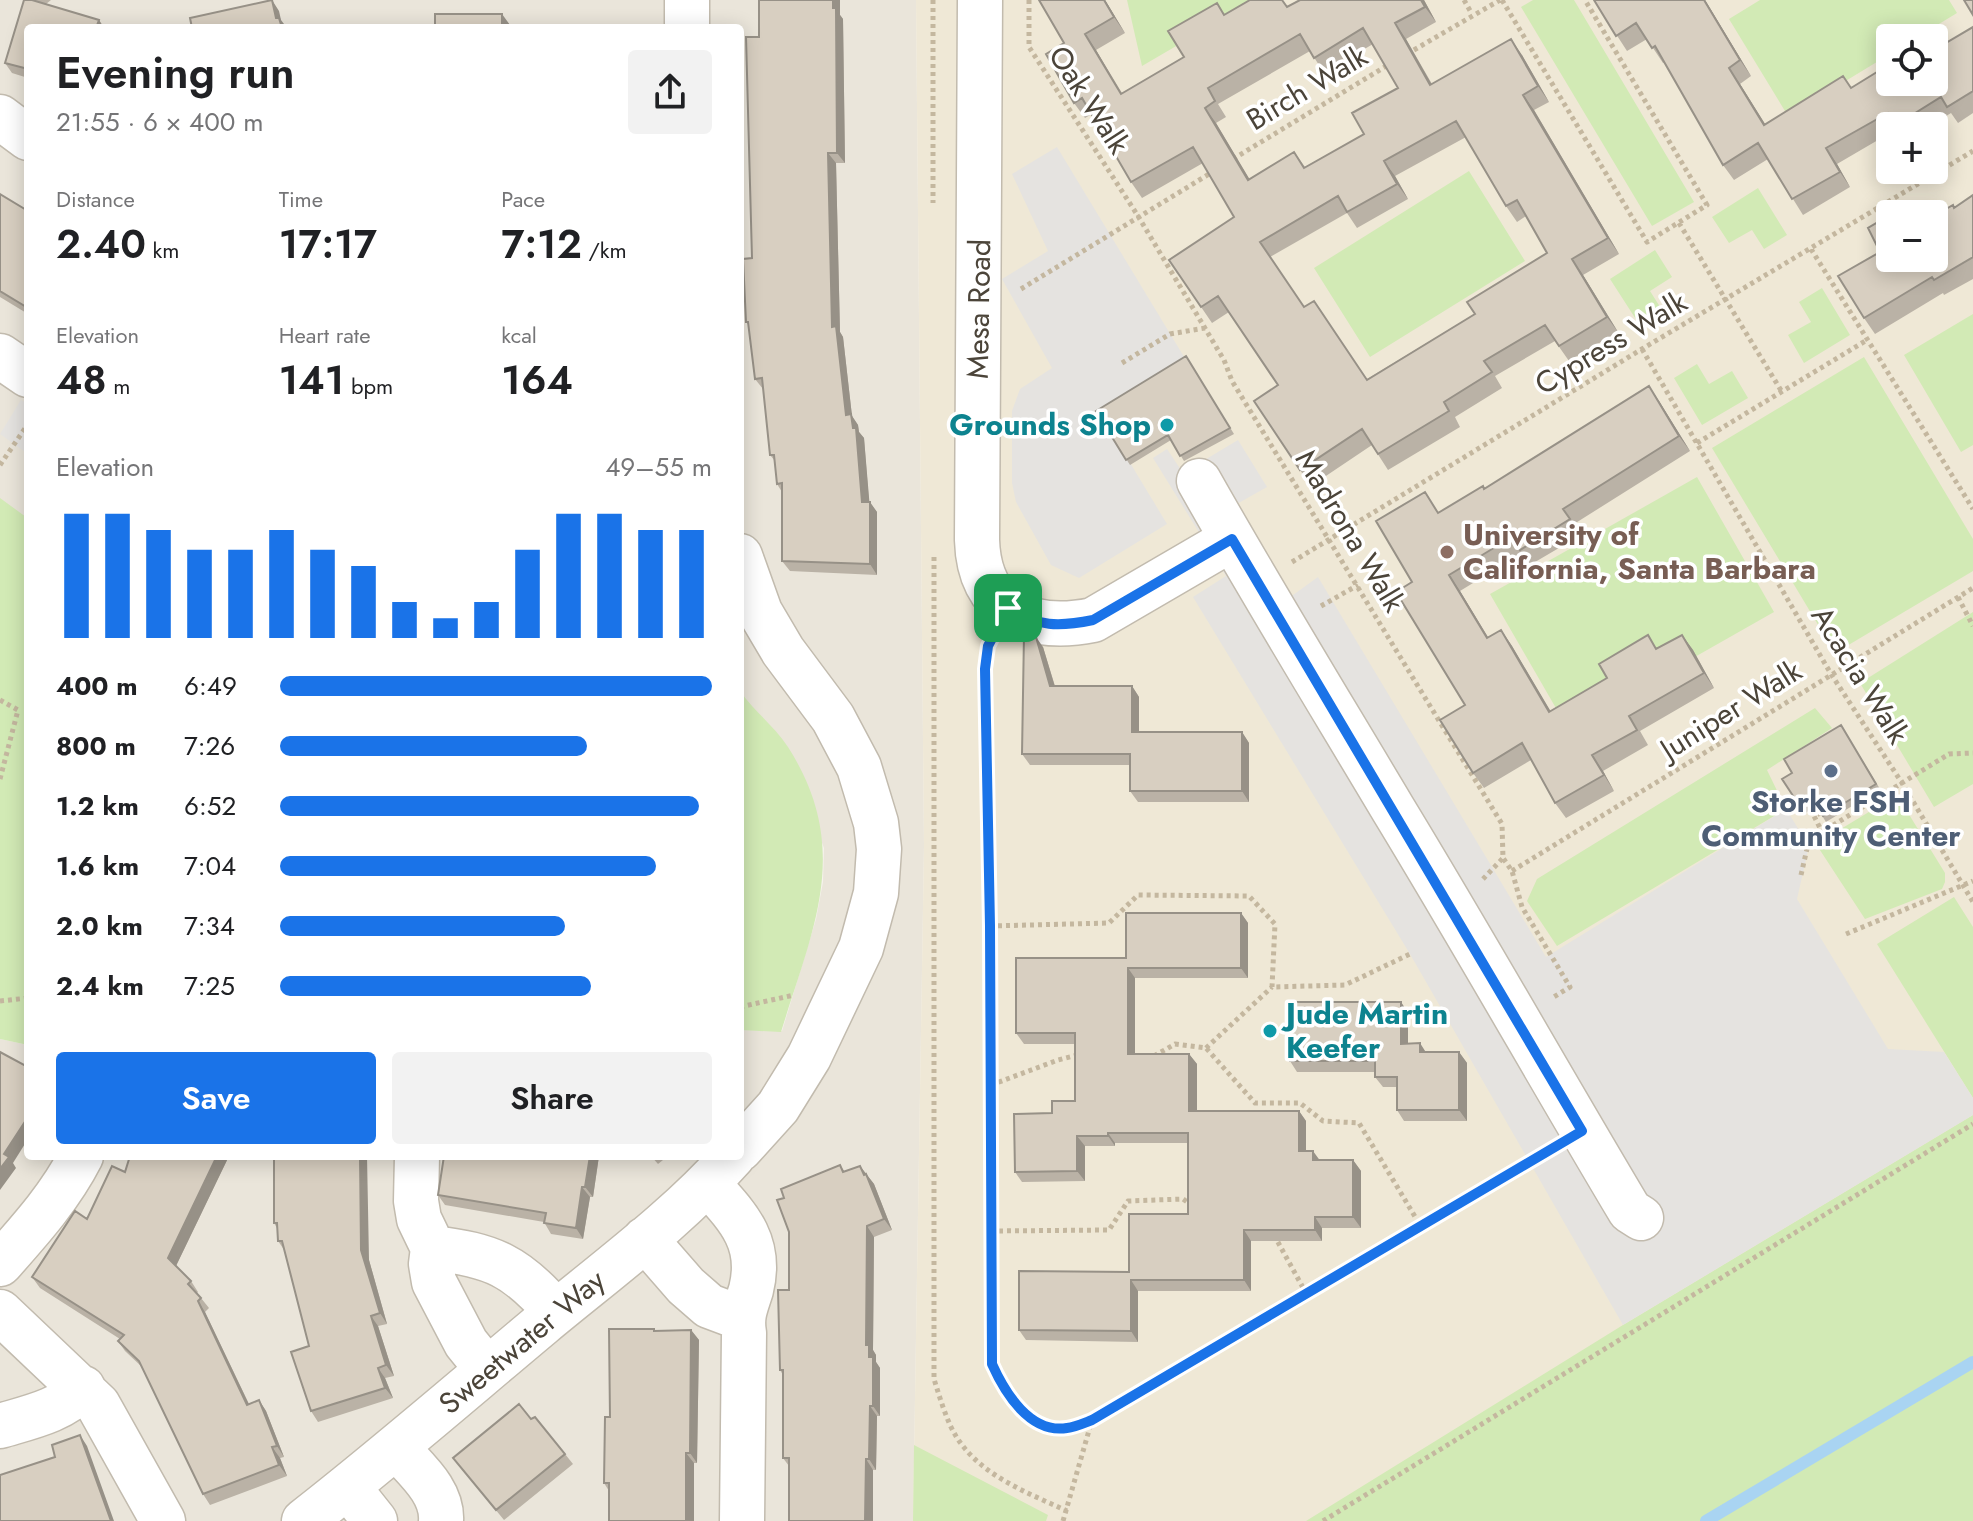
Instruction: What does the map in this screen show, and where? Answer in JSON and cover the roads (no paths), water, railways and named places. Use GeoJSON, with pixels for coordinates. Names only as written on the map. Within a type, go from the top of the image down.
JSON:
{"type":"FeatureCollection","features":[{"type":"Feature","properties":{"kind":"street"},"geometry":{"type":"LineString","coordinates":[[687,0],[687,24]]}},
{"type":"Feature","properties":{"kind":"street","name":"Mesa Road"},"geometry":{"type":"LineString","coordinates":[[980,0],[977,556],[989,589],[1026,620],[1068,625],[1093,620],[1232,539]]}},
{"type":"Feature","properties":{"kind":"street"},"geometry":{"type":"LineString","coordinates":[[0,117],[24,135]]}},
{"type":"Feature","properties":{"kind":"street"},"geometry":{"type":"LineString","coordinates":[[0,356],[24,372]]}},
{"type":"Feature","properties":{"kind":"street"},"geometry":{"type":"LineString","coordinates":[[1199,481],[1582,1131],[1630,1211],[1641,1218]]}},
{"type":"Feature","properties":{"kind":"street"},"geometry":{"type":"LineString","coordinates":[[744,567],[760,612],[783,651],[833,718],[859,767],[876,823],[879,849],[876,893],[854,961],[809,1057],[778,1107],[744,1145]]}},
{"type":"Feature","properties":{"kind":"street"},"geometry":{"type":"LineString","coordinates":[[0,1264],[44,1215],[79,1160]]}},
{"type":"Feature","properties":{"kind":"street"},"geometry":{"type":"LineString","coordinates":[[417,1160],[416,1201],[419,1219],[433,1248],[431,1264],[434,1282],[455,1323],[487,1369]]}},
{"type":"Feature","properties":{"kind":"street"},"geometry":{"type":"LineString","coordinates":[[721,1170],[736,1215],[753,1246],[752,1287],[741,1318],[744,1333],[742,1521]]}},
{"type":"Feature","properties":{"kind":"street","name":"Sweetwater Way"},"geometry":{"type":"LineString","coordinates":[[304,1521],[397,1448],[487,1369],[645,1239],[721,1170]]}},
{"type":"Feature","properties":{"kind":"street"},"geometry":{"type":"LineString","coordinates":[[645,1239],[686,1286],[709,1306],[741,1318]]}},
{"type":"Feature","properties":{"kind":"street"},"geometry":{"type":"LineString","coordinates":[[433,1248],[477,1254],[497,1262],[534,1286],[556,1312]]}},
{"type":"Feature","properties":{"kind":"street"},"geometry":{"type":"LineString","coordinates":[[0,1312],[98,1405],[163,1521]]}},
{"type":"Feature","properties":{"kind":"street"},"geometry":{"type":"LineString","coordinates":[[0,1426],[58,1407],[70,1401],[83,1388]]}},
{"type":"Feature","properties":{"kind":"street"},"geometry":{"type":"LineString","coordinates":[[397,1448],[434,1492],[440,1502],[441,1521]]}},
{"type":"Feature","properties":{"kind":"street"},"geometry":{"type":"LineString","coordinates":[[348,1487],[375,1521]]}},
{"type":"Feature","properties":{"kind":"waterway"},"geometry":{"type":"LineString","coordinates":[[1706,1521],[1973,1362]]}},
{"type":"Feature","properties":{"kind":"place","name":"Grounds Shop"},"geometry":{"type":"Point","coordinates":[1167,425]}},
{"type":"Feature","properties":{"kind":"place","name":"University of California, Santa Barbara"},"geometry":{"type":"Point","coordinates":[1447,552]}},
{"type":"Feature","properties":{"kind":"place","name":"Storke FSH Community Center"},"geometry":{"type":"Point","coordinates":[1831,771]}},
{"type":"Feature","properties":{"kind":"place","name":"Jude Martin Keefer"},"geometry":{"type":"Point","coordinates":[1270,1031]}}]}
